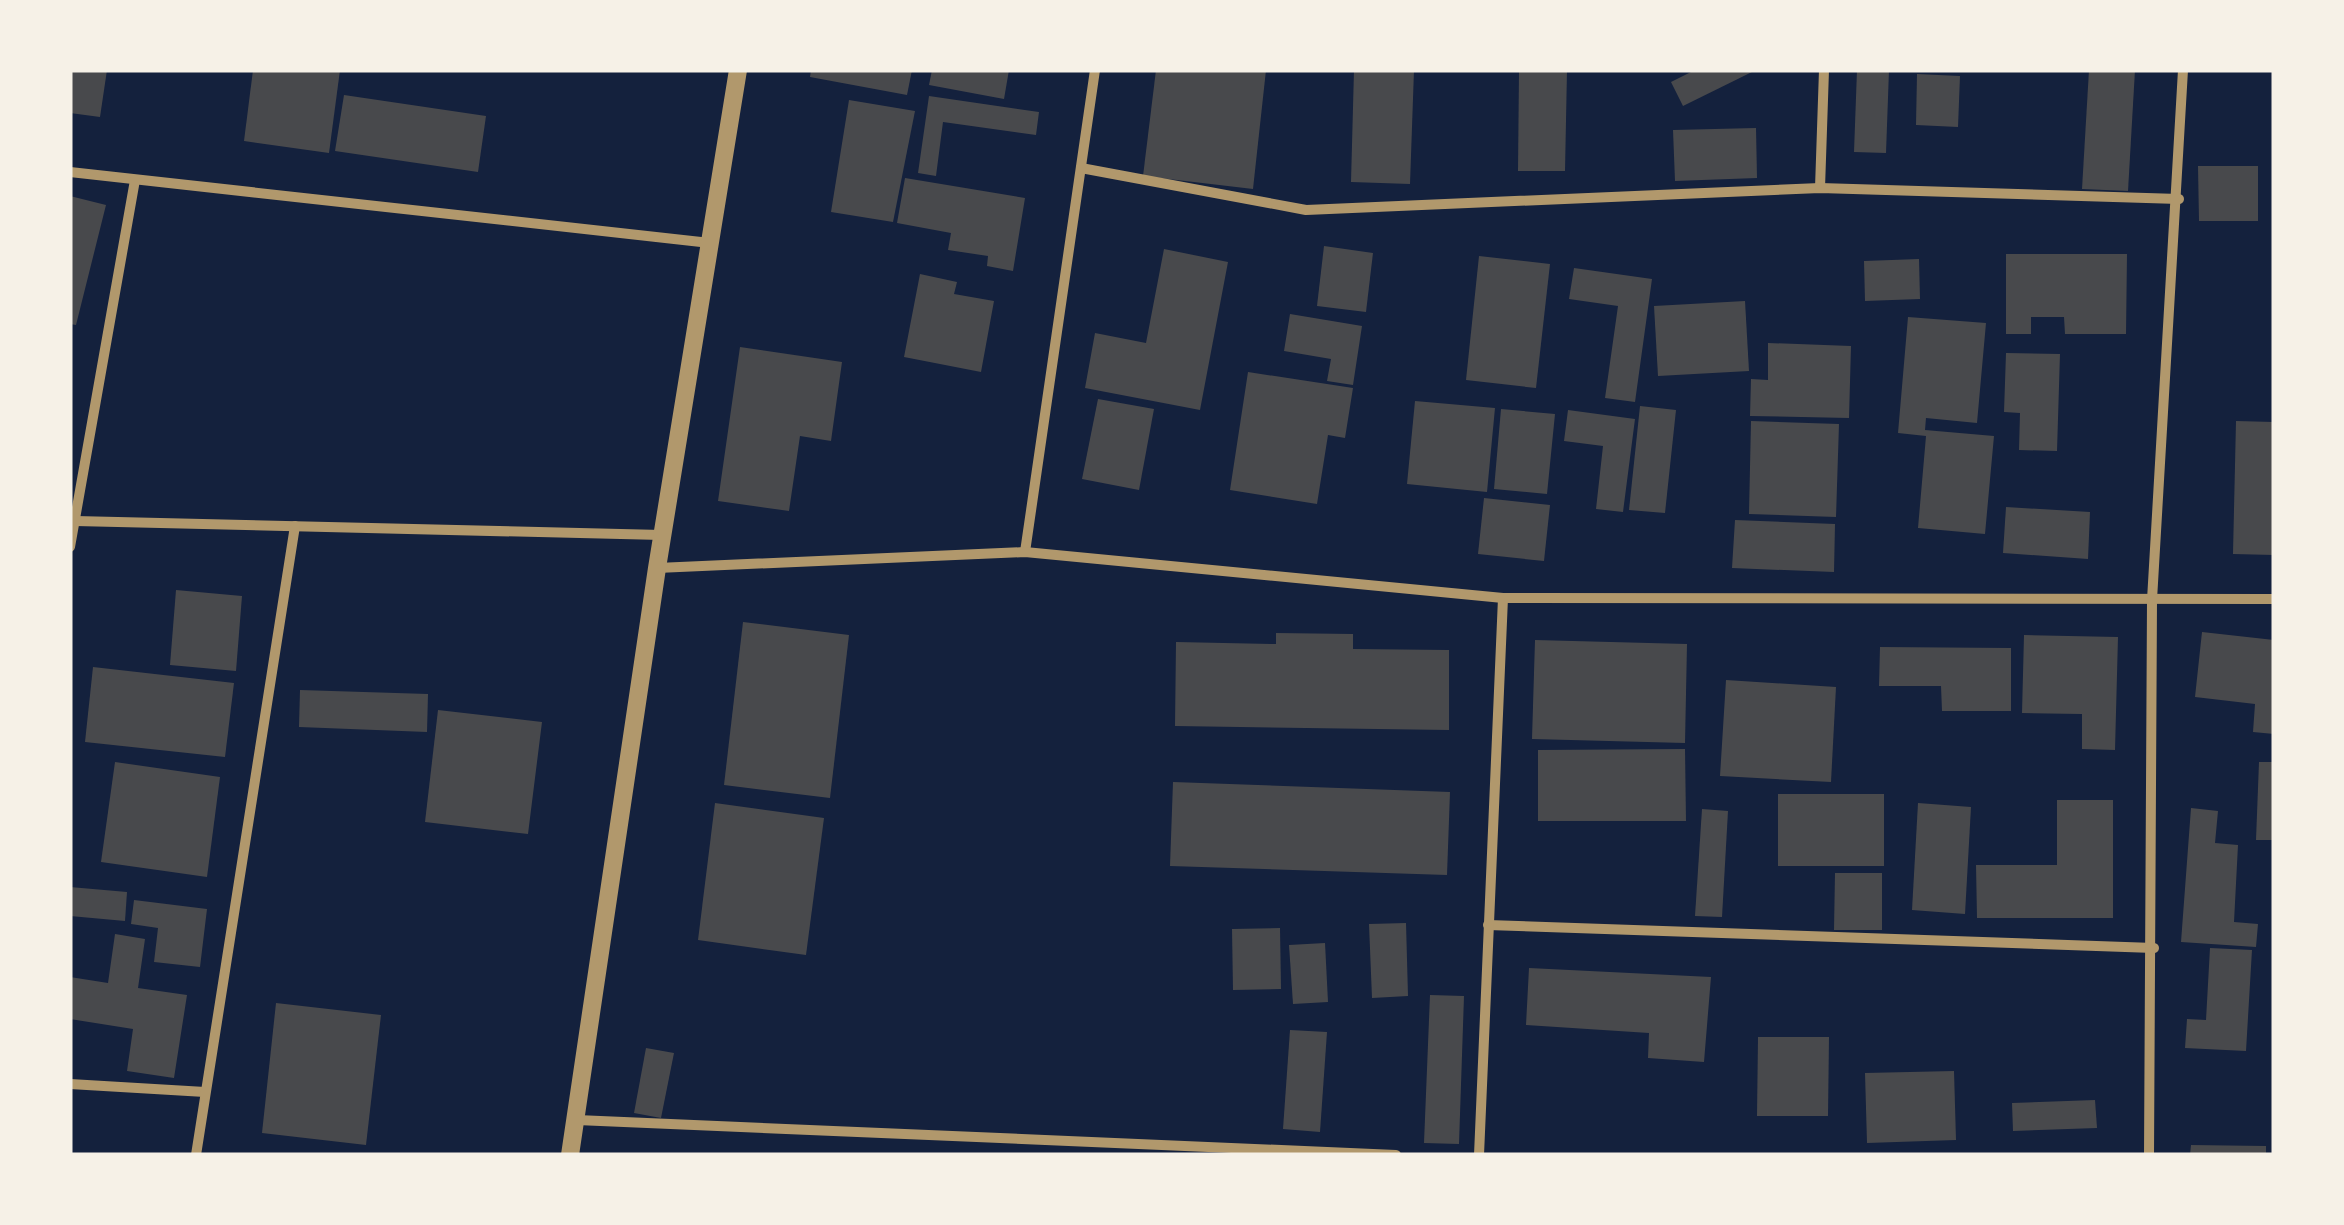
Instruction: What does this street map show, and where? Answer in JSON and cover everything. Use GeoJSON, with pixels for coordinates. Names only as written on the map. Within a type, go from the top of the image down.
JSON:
{"type":"FeatureCollection","features":[{"type":"Feature","properties":{"kind":"street"},"geometry":{"type":"LineString","coordinates":[[570,1155],[662,535],[738,70]]}},
{"type":"Feature","properties":{"kind":"street"},"geometry":{"type":"LineString","coordinates":[[1026,552],[1095,70]]}},
{"type":"Feature","properties":{"kind":"street"},"geometry":{"type":"LineString","coordinates":[[1820,188],[1824,70]]}},
{"type":"Feature","properties":{"kind":"street"},"geometry":{"type":"LineString","coordinates":[[2149,1155],[2154,948],[2152,600],[2179,200],[2183,70]]}},
{"type":"Feature","properties":{"kind":"street"},"geometry":{"type":"LineString","coordinates":[[1081,168],[1306,210],[1820,188],[2179,200]]}},
{"type":"Feature","properties":{"kind":"street"},"geometry":{"type":"LineString","coordinates":[[70,172],[710,244]]}},
{"type":"Feature","properties":{"kind":"street"},"geometry":{"type":"LineString","coordinates":[[70,547],[135,180]]}},
{"type":"Feature","properties":{"kind":"street"},"geometry":{"type":"LineString","coordinates":[[74,521],[662,535]]}},
{"type":"Feature","properties":{"kind":"street"},"geometry":{"type":"LineString","coordinates":[[196,1155],[295,526]]}},
{"type":"Feature","properties":{"kind":"street"},"geometry":{"type":"LineString","coordinates":[[657,568],[1026,552],[1503,598],[2274,598]]}},
{"type":"Feature","properties":{"kind":"street"},"geometry":{"type":"LineString","coordinates":[[1479,1155],[1503,598]]}},
{"type":"Feature","properties":{"kind":"street"},"geometry":{"type":"LineString","coordinates":[[1488,924],[2154,948]]}},
{"type":"Feature","properties":{"kind":"street"},"geometry":{"type":"LineString","coordinates":[[70,1084],[205,1092]]}},
{"type":"Feature","properties":{"kind":"street"},"geometry":{"type":"LineString","coordinates":[[576,1120],[1396,1155]]}},
{"type":"Feature","properties":{"kind":"building"},"geometry":{"type":"Polygon","coordinates":[[[70,70],[107,70],[100,117],[70,113],[70,70]]]}},
{"type":"Feature","properties":{"kind":"building"},"geometry":{"type":"Polygon","coordinates":[[[253,70],[340,70],[329,153],[244,141],[253,70]]]}},
{"type":"Feature","properties":{"kind":"building"},"geometry":{"type":"Polygon","coordinates":[[[811,70],[912,70],[907,95],[810,77],[811,70]]]}},
{"type":"Feature","properties":{"kind":"building"},"geometry":{"type":"Polygon","coordinates":[[[932,70],[1009,70],[1004,99],[929,85],[932,70]]]}},
{"type":"Feature","properties":{"kind":"building"},"geometry":{"type":"Polygon","coordinates":[[[1156,70],[1266,70],[1253,189],[1143,176],[1156,70]]]}},
{"type":"Feature","properties":{"kind":"building"},"geometry":{"type":"Polygon","coordinates":[[[1354,70],[1414,70],[1410,184],[1351,182],[1354,70]]]}},
{"type":"Feature","properties":{"kind":"building"},"geometry":{"type":"Polygon","coordinates":[[[1519,70],[1567,70],[1565,171],[1518,171],[1519,70]]]}},
{"type":"Feature","properties":{"kind":"building"},"geometry":{"type":"Polygon","coordinates":[[[1695,70],[1756,70],[1683,106],[1671,82],[1695,70]]]}},
{"type":"Feature","properties":{"kind":"building"},"geometry":{"type":"Polygon","coordinates":[[[1857,70],[1889,70],[1886,153],[1854,152],[1857,70]]]}},
{"type":"Feature","properties":{"kind":"building"},"geometry":{"type":"Polygon","coordinates":[[[2089,70],[2135,70],[2128,191],[2082,189],[2089,70]]]}},
{"type":"Feature","properties":{"kind":"building"},"geometry":{"type":"Polygon","coordinates":[[[1917,74],[1960,76],[1958,127],[1916,125],[1917,74]]]}},
{"type":"Feature","properties":{"kind":"building"},"geometry":{"type":"Polygon","coordinates":[[[344,95],[486,116],[478,172],[335,151],[344,95]]]}},
{"type":"Feature","properties":{"kind":"building"},"geometry":{"type":"Polygon","coordinates":[[[929,96],[1039,112],[1036,135],[943,122],[936,176],[918,173],[929,96]]]}},
{"type":"Feature","properties":{"kind":"building"},"geometry":{"type":"Polygon","coordinates":[[[849,100],[915,111],[893,222],[831,212],[849,100]]]}},
{"type":"Feature","properties":{"kind":"building"},"geometry":{"type":"Polygon","coordinates":[[[1756,128],[1757,178],[1675,181],[1673,130],[1756,128]]]}},
{"type":"Feature","properties":{"kind":"building"},"geometry":{"type":"Polygon","coordinates":[[[2198,166],[2258,166],[2258,221],[2199,221],[2198,166]]]}},
{"type":"Feature","properties":{"kind":"building"},"geometry":{"type":"Polygon","coordinates":[[[905,178],[1025,198],[1013,271],[987,266],[988,256],[948,250],[951,233],[897,223],[905,178]]]}},
{"type":"Feature","properties":{"kind":"building"},"geometry":{"type":"Polygon","coordinates":[[[70,196],[106,205],[76,325],[70,324],[70,196]]]}},
{"type":"Feature","properties":{"kind":"building"},"geometry":{"type":"Polygon","coordinates":[[[1324,246],[1373,253],[1366,312],[1317,306],[1324,246]]]}},
{"type":"Feature","properties":{"kind":"building"},"geometry":{"type":"Polygon","coordinates":[[[1164,249],[1228,262],[1200,410],[1085,388],[1095,333],[1146,343],[1164,249]]]}},
{"type":"Feature","properties":{"kind":"building"},"geometry":{"type":"Polygon","coordinates":[[[2006,254],[2127,254],[2126,334],[2065,334],[2064,317],[2031,317],[2031,334],[2006,334],[2006,254]]]}},
{"type":"Feature","properties":{"kind":"building"},"geometry":{"type":"Polygon","coordinates":[[[1479,256],[1550,264],[1536,388],[1466,380],[1479,256]]]}},
{"type":"Feature","properties":{"kind":"building"},"geometry":{"type":"Polygon","coordinates":[[[1919,259],[1920,299],[1865,301],[1864,261],[1919,259]]]}},
{"type":"Feature","properties":{"kind":"building"},"geometry":{"type":"Polygon","coordinates":[[[1574,268],[1652,279],[1635,402],[1605,398],[1618,306],[1569,299],[1574,268]]]}},
{"type":"Feature","properties":{"kind":"building"},"geometry":{"type":"Polygon","coordinates":[[[920,274],[957,282],[954,294],[994,301],[981,372],[904,357],[920,274]]]}},
{"type":"Feature","properties":{"kind":"building"},"geometry":{"type":"Polygon","coordinates":[[[1745,301],[1749,371],[1658,376],[1654,306],[1745,301]]]}},
{"type":"Feature","properties":{"kind":"building"},"geometry":{"type":"Polygon","coordinates":[[[1290,314],[1362,326],[1353,385],[1327,381],[1331,359],[1284,351],[1290,314]]]}},
{"type":"Feature","properties":{"kind":"building"},"geometry":{"type":"Polygon","coordinates":[[[1908,317],[1986,323],[1977,423],[1926,418],[1925,430],[1994,436],[1985,534],[1918,528],[1926,436],[1898,433],[1908,317]]]}},
{"type":"Feature","properties":{"kind":"building"},"geometry":{"type":"Polygon","coordinates":[[[1768,343],[1851,346],[1849,418],[1750,416],[1751,379],[1768,380],[1768,343]]]}},
{"type":"Feature","properties":{"kind":"building"},"geometry":{"type":"Polygon","coordinates":[[[740,347],[842,362],[831,441],[800,436],[789,511],[718,501],[740,347]]]}},
{"type":"Feature","properties":{"kind":"building"},"geometry":{"type":"Polygon","coordinates":[[[2006,353],[2060,354],[2057,451],[2019,450],[2020,413],[2004,412],[2006,353]]]}},
{"type":"Feature","properties":{"kind":"building"},"geometry":{"type":"Polygon","coordinates":[[[1248,372],[1353,388],[1345,438],[1328,435],[1317,504],[1230,490],[1248,372]]]}},
{"type":"Feature","properties":{"kind":"building"},"geometry":{"type":"Polygon","coordinates":[[[1098,399],[1154,409],[1139,490],[1082,479],[1098,399]]]}},
{"type":"Feature","properties":{"kind":"building"},"geometry":{"type":"Polygon","coordinates":[[[1415,401],[1495,408],[1487,492],[1407,484],[1415,401]]]}},
{"type":"Feature","properties":{"kind":"building"},"geometry":{"type":"Polygon","coordinates":[[[1640,406],[1676,410],[1665,513],[1629,510],[1640,406]]]}},
{"type":"Feature","properties":{"kind":"building"},"geometry":{"type":"Polygon","coordinates":[[[1501,409],[1555,414],[1547,494],[1494,489],[1501,409]]]}},
{"type":"Feature","properties":{"kind":"building"},"geometry":{"type":"Polygon","coordinates":[[[1568,410],[1635,419],[1623,512],[1596,509],[1603,446],[1564,441],[1568,410]]]}},
{"type":"Feature","properties":{"kind":"building"},"geometry":{"type":"Polygon","coordinates":[[[1751,421],[1839,424],[1836,517],[1749,514],[1751,421]]]}},
{"type":"Feature","properties":{"kind":"building"},"geometry":{"type":"Polygon","coordinates":[[[2236,421],[2274,422],[2274,555],[2233,554],[2236,421]]]}},
{"type":"Feature","properties":{"kind":"building"},"geometry":{"type":"Polygon","coordinates":[[[1484,498],[1550,505],[1544,561],[1478,554],[1484,498]]]}},
{"type":"Feature","properties":{"kind":"building"},"geometry":{"type":"Polygon","coordinates":[[[2006,507],[2090,512],[2088,559],[2003,553],[2006,507]]]}},
{"type":"Feature","properties":{"kind":"building"},"geometry":{"type":"Polygon","coordinates":[[[1735,520],[1835,524],[1834,572],[1732,568],[1735,520]]]}},
{"type":"Feature","properties":{"kind":"building"},"geometry":{"type":"Polygon","coordinates":[[[176,590],[242,596],[236,671],[170,665],[176,590]]]}},
{"type":"Feature","properties":{"kind":"building"},"geometry":{"type":"Polygon","coordinates":[[[743,622],[849,635],[830,798],[724,785],[743,622]]]}},
{"type":"Feature","properties":{"kind":"building"},"geometry":{"type":"Polygon","coordinates":[[[2202,632],[2274,640],[2274,734],[2253,732],[2255,704],[2195,697],[2202,632]]]}},
{"type":"Feature","properties":{"kind":"building"},"geometry":{"type":"Polygon","coordinates":[[[1276,633],[1353,634],[1353,649],[1449,650],[1449,730],[1175,726],[1176,642],[1276,644],[1276,633]]]}},
{"type":"Feature","properties":{"kind":"building"},"geometry":{"type":"Polygon","coordinates":[[[2024,635],[2118,637],[2115,750],[2082,749],[2082,714],[2022,713],[2024,635]]]}},
{"type":"Feature","properties":{"kind":"building"},"geometry":{"type":"Polygon","coordinates":[[[1535,640],[1687,644],[1685,743],[1532,739],[1535,640]]]}},
{"type":"Feature","properties":{"kind":"building"},"geometry":{"type":"Polygon","coordinates":[[[1880,647],[2011,648],[2011,711],[1942,711],[1941,686],[1879,686],[1880,647]]]}},
{"type":"Feature","properties":{"kind":"building"},"geometry":{"type":"Polygon","coordinates":[[[93,667],[234,683],[225,757],[85,742],[93,667]]]}},
{"type":"Feature","properties":{"kind":"building"},"geometry":{"type":"Polygon","coordinates":[[[1726,680],[1836,687],[1831,782],[1720,776],[1726,680]]]}},
{"type":"Feature","properties":{"kind":"building"},"geometry":{"type":"Polygon","coordinates":[[[300,690],[428,694],[427,732],[299,727],[300,690]]]}},
{"type":"Feature","properties":{"kind":"building"},"geometry":{"type":"Polygon","coordinates":[[[438,710],[542,722],[528,834],[425,822],[438,710]]]}},
{"type":"Feature","properties":{"kind":"building"},"geometry":{"type":"Polygon","coordinates":[[[1685,749],[1686,821],[1538,821],[1538,750],[1685,749]]]}},
{"type":"Feature","properties":{"kind":"building"},"geometry":{"type":"Polygon","coordinates":[[[115,762],[220,777],[207,877],[101,862],[115,762]]]}},
{"type":"Feature","properties":{"kind":"building"},"geometry":{"type":"Polygon","coordinates":[[[2259,762],[2274,762],[2274,840],[2256,840],[2259,762]]]}},
{"type":"Feature","properties":{"kind":"building"},"geometry":{"type":"Polygon","coordinates":[[[1173,782],[1450,792],[1447,875],[1170,866],[1173,782]]]}},
{"type":"Feature","properties":{"kind":"building"},"geometry":{"type":"Polygon","coordinates":[[[1778,794],[1884,794],[1884,866],[1778,866],[1778,794]]]}},
{"type":"Feature","properties":{"kind":"building"},"geometry":{"type":"Polygon","coordinates":[[[2057,800],[2113,800],[2113,918],[1977,918],[1976,865],[2057,865],[2057,800]]]}},
{"type":"Feature","properties":{"kind":"building"},"geometry":{"type":"Polygon","coordinates":[[[715,803],[824,818],[806,955],[698,940],[715,803]]]}},
{"type":"Feature","properties":{"kind":"building"},"geometry":{"type":"Polygon","coordinates":[[[1918,803],[1971,807],[1965,914],[1912,910],[1918,803]]]}},
{"type":"Feature","properties":{"kind":"building"},"geometry":{"type":"Polygon","coordinates":[[[2191,808],[2218,811],[2215,843],[2238,845],[2234,922],[2258,924],[2256,947],[2181,942],[2191,808]]]}},
{"type":"Feature","properties":{"kind":"building"},"geometry":{"type":"Polygon","coordinates":[[[1702,809],[1728,811],[1722,917],[1695,916],[1702,809]]]}},
{"type":"Feature","properties":{"kind":"building"},"geometry":{"type":"Polygon","coordinates":[[[1835,873],[1882,873],[1882,930],[1834,930],[1835,873]]]}},
{"type":"Feature","properties":{"kind":"building"},"geometry":{"type":"Polygon","coordinates":[[[70,887],[127,892],[125,921],[70,916],[70,887]]]}},
{"type":"Feature","properties":{"kind":"building"},"geometry":{"type":"Polygon","coordinates":[[[134,900],[207,909],[200,967],[154,962],[158,928],[131,924],[134,900]]]}},
{"type":"Feature","properties":{"kind":"building"},"geometry":{"type":"Polygon","coordinates":[[[1406,923],[1408,996],[1372,998],[1369,924],[1406,923]]]}},
{"type":"Feature","properties":{"kind":"building"},"geometry":{"type":"Polygon","coordinates":[[[1280,928],[1281,989],[1233,990],[1232,929],[1280,928]]]}},
{"type":"Feature","properties":{"kind":"building"},"geometry":{"type":"Polygon","coordinates":[[[115,934],[145,939],[138,988],[187,995],[174,1078],[127,1071],[133,1029],[70,1019],[70,977],[108,983],[115,934]]]}},
{"type":"Feature","properties":{"kind":"building"},"geometry":{"type":"Polygon","coordinates":[[[1325,943],[1328,1002],[1293,1004],[1289,945],[1325,943]]]}},
{"type":"Feature","properties":{"kind":"building"},"geometry":{"type":"Polygon","coordinates":[[[2210,948],[2252,950],[2246,1051],[2185,1048],[2187,1019],[2206,1020],[2210,948]]]}},
{"type":"Feature","properties":{"kind":"building"},"geometry":{"type":"Polygon","coordinates":[[[1529,968],[1711,977],[1704,1062],[1648,1058],[1649,1033],[1526,1025],[1529,968]]]}},
{"type":"Feature","properties":{"kind":"building"},"geometry":{"type":"Polygon","coordinates":[[[1430,995],[1464,996],[1459,1144],[1424,1143],[1430,995]]]}},
{"type":"Feature","properties":{"kind":"building"},"geometry":{"type":"Polygon","coordinates":[[[276,1003],[381,1015],[366,1145],[262,1133],[276,1003]]]}},
{"type":"Feature","properties":{"kind":"building"},"geometry":{"type":"Polygon","coordinates":[[[1290,1030],[1327,1032],[1320,1132],[1283,1129],[1290,1030]]]}},
{"type":"Feature","properties":{"kind":"building"},"geometry":{"type":"Polygon","coordinates":[[[1758,1037],[1829,1037],[1828,1116],[1757,1116],[1758,1037]]]}},
{"type":"Feature","properties":{"kind":"building"},"geometry":{"type":"Polygon","coordinates":[[[646,1048],[674,1053],[661,1118],[634,1113],[646,1048]]]}},
{"type":"Feature","properties":{"kind":"building"},"geometry":{"type":"Polygon","coordinates":[[[1954,1071],[1956,1140],[1867,1143],[1865,1073],[1954,1071]]]}},
{"type":"Feature","properties":{"kind":"building"},"geometry":{"type":"Polygon","coordinates":[[[2095,1100],[2097,1128],[2013,1131],[2012,1103],[2095,1100]]]}},
{"type":"Feature","properties":{"kind":"building"},"geometry":{"type":"Polygon","coordinates":[[[2191,1145],[2266,1146],[2266,1155],[2190,1155],[2191,1145]]]}}]}
